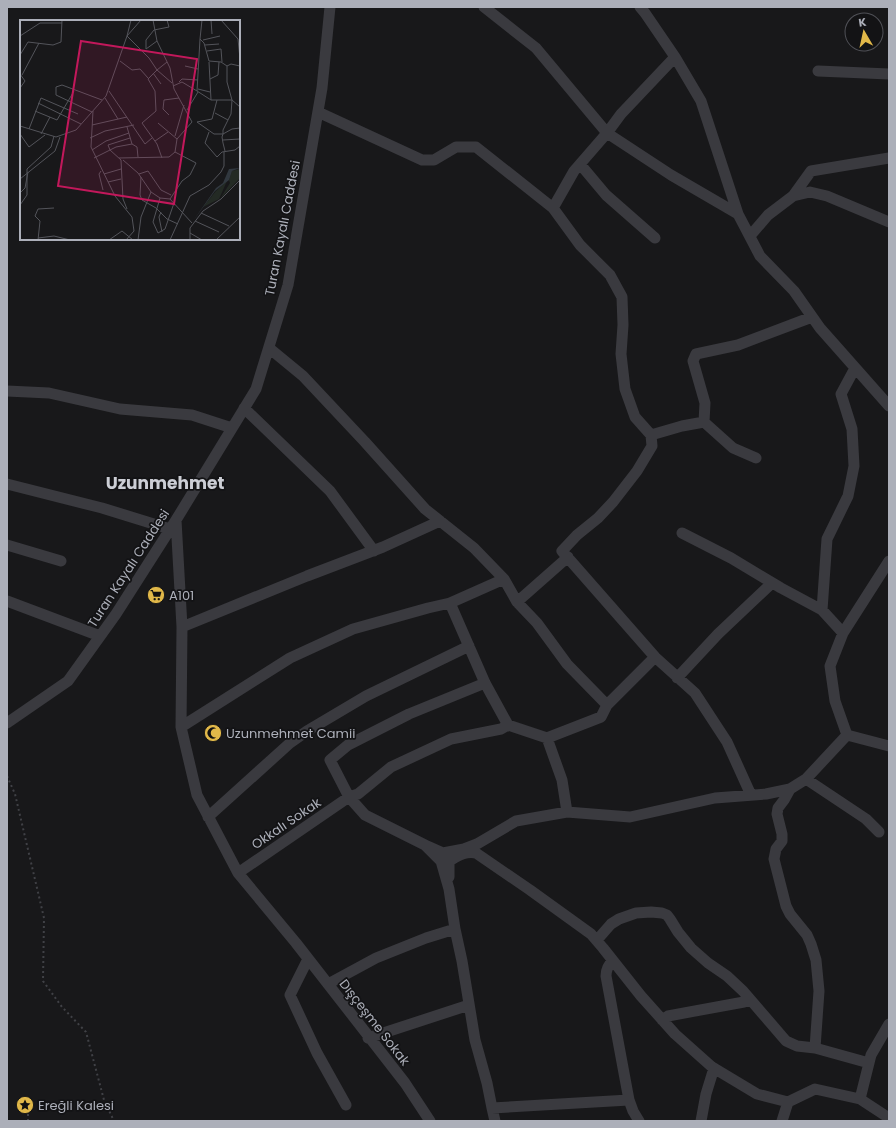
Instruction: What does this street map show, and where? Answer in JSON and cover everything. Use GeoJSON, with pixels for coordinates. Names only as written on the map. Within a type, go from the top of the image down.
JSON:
{"type":"FeatureCollection","features":[{"type":"Feature","properties":{"kind":"street","name":"Turan Kayalı Caddesi"},"geometry":{"type":"LineString","coordinates":[[7,723],[68,681],[116,614],[173,525],[256,389],[288,285],[322,88],[330,7]]}},
{"type":"Feature","properties":{"kind":"street"},"geometry":{"type":"LineString","coordinates":[[484,7],[536,48],[607,133],[671,175],[738,214]]}},
{"type":"Feature","properties":{"kind":"street"},"geometry":{"type":"LineString","coordinates":[[640,7],[675,57],[701,101],[738,214],[760,256],[794,291],[820,328],[888,403]]}},
{"type":"Feature","properties":{"kind":"street"},"geometry":{"type":"LineString","coordinates":[[553,208],[574,171],[607,133],[621,114],[675,57]]}},
{"type":"Feature","properties":{"kind":"street"},"geometry":{"type":"LineString","coordinates":[[818,71],[889,74]]}},
{"type":"Feature","properties":{"kind":"street"},"geometry":{"type":"LineString","coordinates":[[318,112],[422,160],[434,160],[456,147],[476,147],[553,208],[580,246],[610,275],[622,297],[623,325],[621,354],[625,389],[635,417],[651,435],[652,446],[637,471],[613,502],[562,551],[654,657],[695,693],[727,742],[751,795]]}},
{"type":"Feature","properties":{"kind":"street"},"geometry":{"type":"LineString","coordinates":[[750,236],[768,215],[793,196],[810,171],[889,158]]}},
{"type":"Feature","properties":{"kind":"street"},"geometry":{"type":"LineString","coordinates":[[580,164],[606,195],[655,238]]}},
{"type":"Feature","properties":{"kind":"street"},"geometry":{"type":"LineString","coordinates":[[793,196],[810,192],[828,196],[889,222]]}},
{"type":"Feature","properties":{"kind":"street"},"geometry":{"type":"LineString","coordinates":[[704,422],[705,403],[693,361],[696,354],[738,345],[812,317]]}},
{"type":"Feature","properties":{"kind":"street"},"geometry":{"type":"LineString","coordinates":[[268,348],[303,376],[365,442],[425,510],[474,548],[504,579],[517,602],[537,623],[567,664],[607,705]]}},
{"type":"Feature","properties":{"kind":"street"},"geometry":{"type":"LineString","coordinates":[[822,610],[827,539],[848,496],[854,466],[852,429],[841,394],[855,368]]}},
{"type":"Feature","properties":{"kind":"street"},"geometry":{"type":"LineString","coordinates":[[7,391],[49,394],[120,409],[192,415],[232,428]]}},
{"type":"Feature","properties":{"kind":"street"},"geometry":{"type":"LineString","coordinates":[[244,408],[330,491],[374,551]]}},
{"type":"Feature","properties":{"kind":"street"},"geometry":{"type":"LineString","coordinates":[[651,435],[682,426],[704,422]]}},
{"type":"Feature","properties":{"kind":"street"},"geometry":{"type":"LineString","coordinates":[[704,422],[733,448],[756,458]]}},
{"type":"Feature","properties":{"kind":"street"},"geometry":{"type":"LineString","coordinates":[[7,484],[173,525]]}},
{"type":"Feature","properties":{"kind":"street"},"geometry":{"type":"LineString","coordinates":[[182,628],[308,576],[374,551],[440,521]]}},
{"type":"Feature","properties":{"kind":"street","name":"Dışçeşme Sokak"},"geometry":{"type":"LineString","coordinates":[[173,525],[182,628],[181,727],[197,795],[238,873],[296,943],[405,1083],[430,1121]]}},
{"type":"Feature","properties":{"kind":"street"},"geometry":{"type":"LineString","coordinates":[[682,533],[731,558],[822,610],[843,633]]}},
{"type":"Feature","properties":{"kind":"street"},"geometry":{"type":"LineString","coordinates":[[7,545],[61,561]]}},
{"type":"Feature","properties":{"kind":"street"},"geometry":{"type":"LineString","coordinates":[[517,602],[568,557]]}},
{"type":"Feature","properties":{"kind":"street"},"geometry":{"type":"LineString","coordinates":[[847,735],[835,701],[830,666],[843,633],[889,561]]}},
{"type":"Feature","properties":{"kind":"street"},"geometry":{"type":"LineString","coordinates":[[181,727],[290,658],[353,630],[450,603],[504,579]]}},
{"type":"Feature","properties":{"kind":"street"},"geometry":{"type":"LineString","coordinates":[[677,678],[718,634],[772,582]]}},
{"type":"Feature","properties":{"kind":"street"},"geometry":{"type":"LineString","coordinates":[[7,601],[100,636]]}},
{"type":"Feature","properties":{"kind":"street"},"geometry":{"type":"LineString","coordinates":[[450,603],[485,683],[508,726],[547,738],[601,717],[607,705],[654,657]]}},
{"type":"Feature","properties":{"kind":"street"},"geometry":{"type":"LineString","coordinates":[[208,817],[290,743],[307,731],[366,696],[469,646]]}},
{"type":"Feature","properties":{"kind":"street"},"geometry":{"type":"LineString","coordinates":[[485,683],[409,714],[348,745],[330,760],[349,797],[365,815],[425,845],[444,858],[475,1040],[487,1083],[495,1121]]}},
{"type":"Feature","properties":{"kind":"street","name":"Okkalı Sokak"},"geometry":{"type":"LineString","coordinates":[[238,873],[349,797],[358,794],[391,767],[451,739],[501,729],[508,726]]}},
{"type":"Feature","properties":{"kind":"street"},"geometry":{"type":"LineString","coordinates":[[847,735],[889,746]]}},
{"type":"Feature","properties":{"kind":"street"},"geometry":{"type":"LineString","coordinates":[[815,1048],[819,992],[816,960],[807,935],[790,914],[786,906],[774,859],[776,849],[782,841],[782,834],[776,814],[778,808],[790,790],[806,779],[847,735]]}},
{"type":"Feature","properties":{"kind":"street"},"geometry":{"type":"LineString","coordinates":[[547,738],[562,780],[567,812]]}},
{"type":"Feature","properties":{"kind":"street"},"geometry":{"type":"LineString","coordinates":[[806,779],[866,819],[879,832]]}},
{"type":"Feature","properties":{"kind":"street"},"geometry":{"type":"LineString","coordinates":[[444,858],[464,849],[476,849],[516,821],[567,812],[630,817],[715,798],[766,794],[790,790]]}},
{"type":"Feature","properties":{"kind":"street"},"geometry":{"type":"LineString","coordinates":[[476,849],[584,928],[597,940],[662,1020],[675,1034],[714,1068],[757,1094],[788,1102],[816,1089],[860,1099],[889,1118]]}},
{"type":"Feature","properties":{"kind":"street"},"geometry":{"type":"LineString","coordinates":[[597,940],[611,924],[619,919],[636,913],[650,912],[667,915],[691,948],[735,983],[786,1041],[797,1046],[815,1048],[869,1063]]}},
{"type":"Feature","properties":{"kind":"street"},"geometry":{"type":"LineString","coordinates":[[328,984],[376,958],[426,938],[455,929]]}},
{"type":"Feature","properties":{"kind":"street"},"geometry":{"type":"LineString","coordinates":[[308,959],[290,995],[317,1052],[346,1106]]}},
{"type":"Feature","properties":{"kind":"street"},"geometry":{"type":"LineString","coordinates":[[613,961],[609,965],[606,976],[629,1100],[639,1121]]}},
{"type":"Feature","properties":{"kind":"street"},"geometry":{"type":"LineString","coordinates":[[662,1020],[668,1016],[750,1000]]}},
{"type":"Feature","properties":{"kind":"street"},"geometry":{"type":"LineString","coordinates":[[369,1038],[469,1005]]}},
{"type":"Feature","properties":{"kind":"street"},"geometry":{"type":"LineString","coordinates":[[860,1099],[869,1063],[875,1047],[889,1024]]}},
{"type":"Feature","properties":{"kind":"street"},"geometry":{"type":"LineString","coordinates":[[701,1121],[706,1094],[714,1068]]}},
{"type":"Feature","properties":{"kind":"street"},"geometry":{"type":"LineString","coordinates":[[492,1108],[629,1100]]}},
{"type":"Feature","properties":{"kind":"street"},"geometry":{"type":"LineString","coordinates":[[782,1121],[788,1102]]}},
{"type":"Feature","properties":{"kind":"path"},"geometry":{"type":"LineString","coordinates":[[7,776],[15,794],[44,918],[44,981],[62,1006],[86,1032],[104,1100],[114,1121]]}},
{"type":"Feature","properties":{"kind":"path"},"geometry":{"type":"LineString","coordinates":[[28,1108],[28,1121]]}},
{"type":"Feature","properties":{"kind":"place","name":"A101"},"geometry":{"type":"Point","coordinates":[156,595]}},
{"type":"Feature","properties":{"kind":"place","name":"Uzunmehmet Camii"},"geometry":{"type":"Point","coordinates":[213,733]}},
{"type":"Feature","properties":{"kind":"place","name":"Ereğli Kalesi"},"geometry":{"type":"Point","coordinates":[25,1105]}},
{"type":"Feature","properties":{"kind":"district","name":"Uzunmehmet"},"geometry":{"type":"Point","coordinates":[165,483]}}]}
